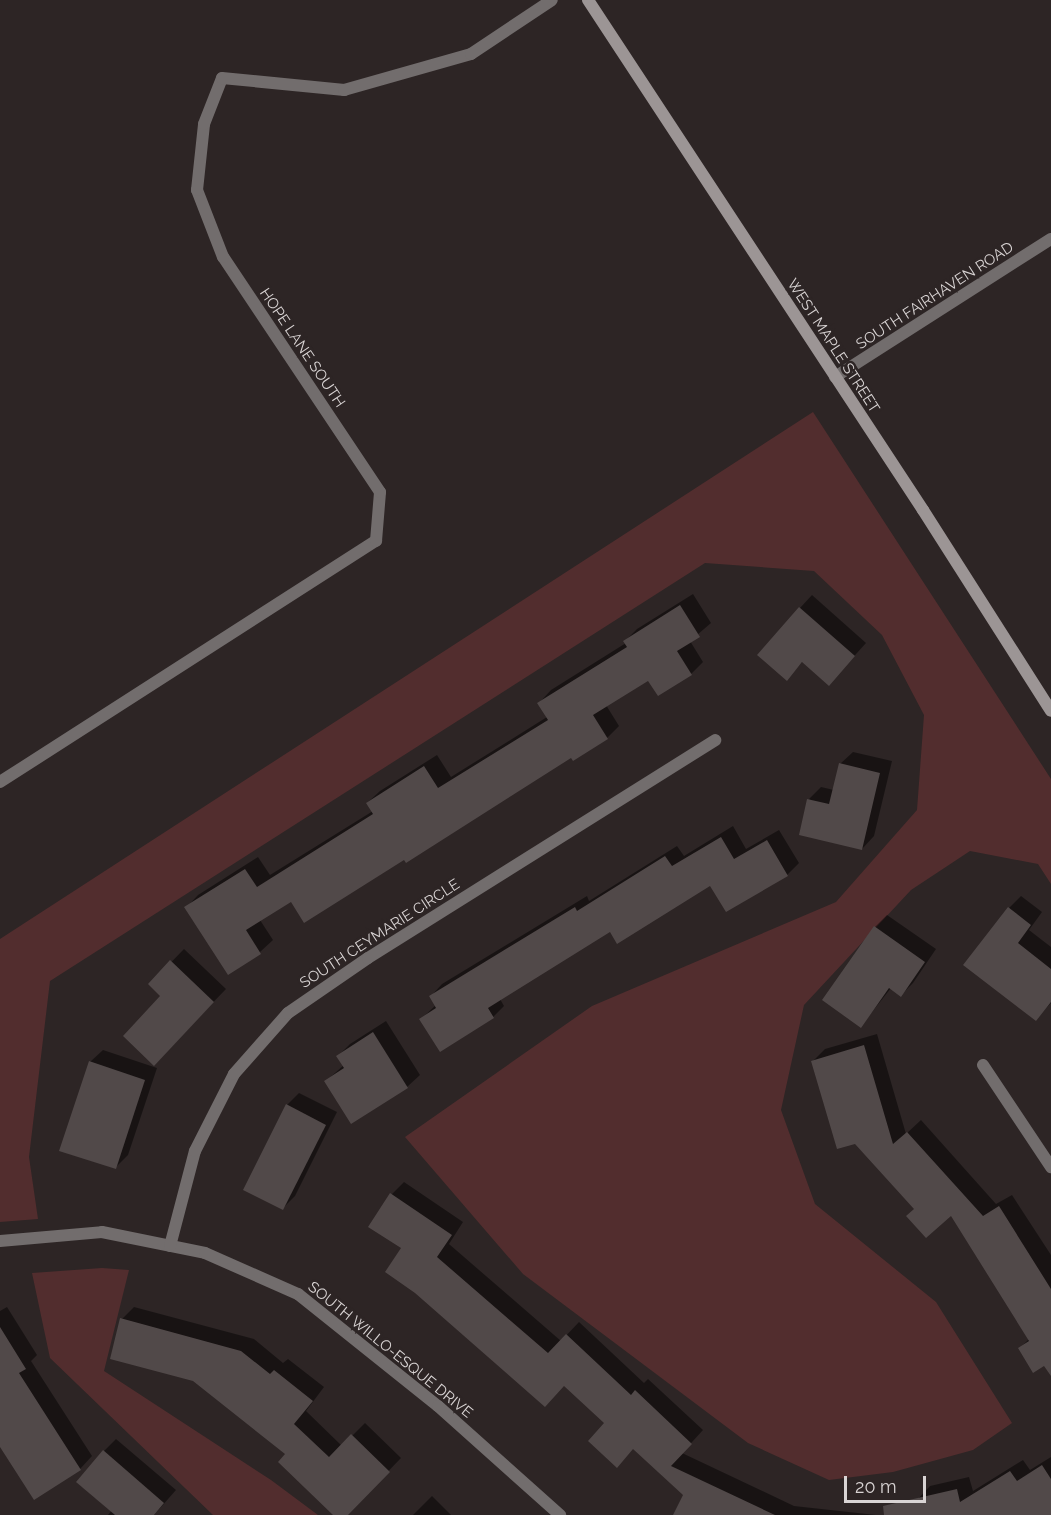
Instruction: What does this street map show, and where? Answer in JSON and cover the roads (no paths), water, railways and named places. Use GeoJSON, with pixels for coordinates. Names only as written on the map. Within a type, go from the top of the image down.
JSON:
{"type":"FeatureCollection","features":[{"type":"Feature","properties":{"kind":"main road","name":"WEST MAPLE STREET"},"geometry":{"type":"LineString","coordinates":[[588,0],[1051,711]]}},
{"type":"Feature","properties":{"kind":"street","name":"HOPE LANE SOUTH"},"geometry":{"type":"LineString","coordinates":[[0,782],[376,541],[380,492],[223,257],[197,190],[204,124],[222,78],[344,90],[471,54],[552,0]]}},
{"type":"Feature","properties":{"kind":"street","name":"SOUTH FAIRHAVEN ROAD"},"geometry":{"type":"LineString","coordinates":[[835,377],[1051,239]]}},
{"type":"Feature","properties":{"kind":"street","name":"SOUTH CEYMARIE CIRCLE"},"geometry":{"type":"LineString","coordinates":[[170,1246],[200,1142],[234,1074],[288,1013],[368,958],[715,740]]}},
{"type":"Feature","properties":{"kind":"street"},"geometry":{"type":"LineString","coordinates":[[983,1065],[1051,1167]]}},
{"type":"Feature","properties":{"kind":"street","name":"SOUTH WILLO-ESQUE DRIVE"},"geometry":{"type":"LineString","coordinates":[[0,1241],[102,1232],[205,1253],[298,1294],[438,1406],[560,1515]]}}]}
